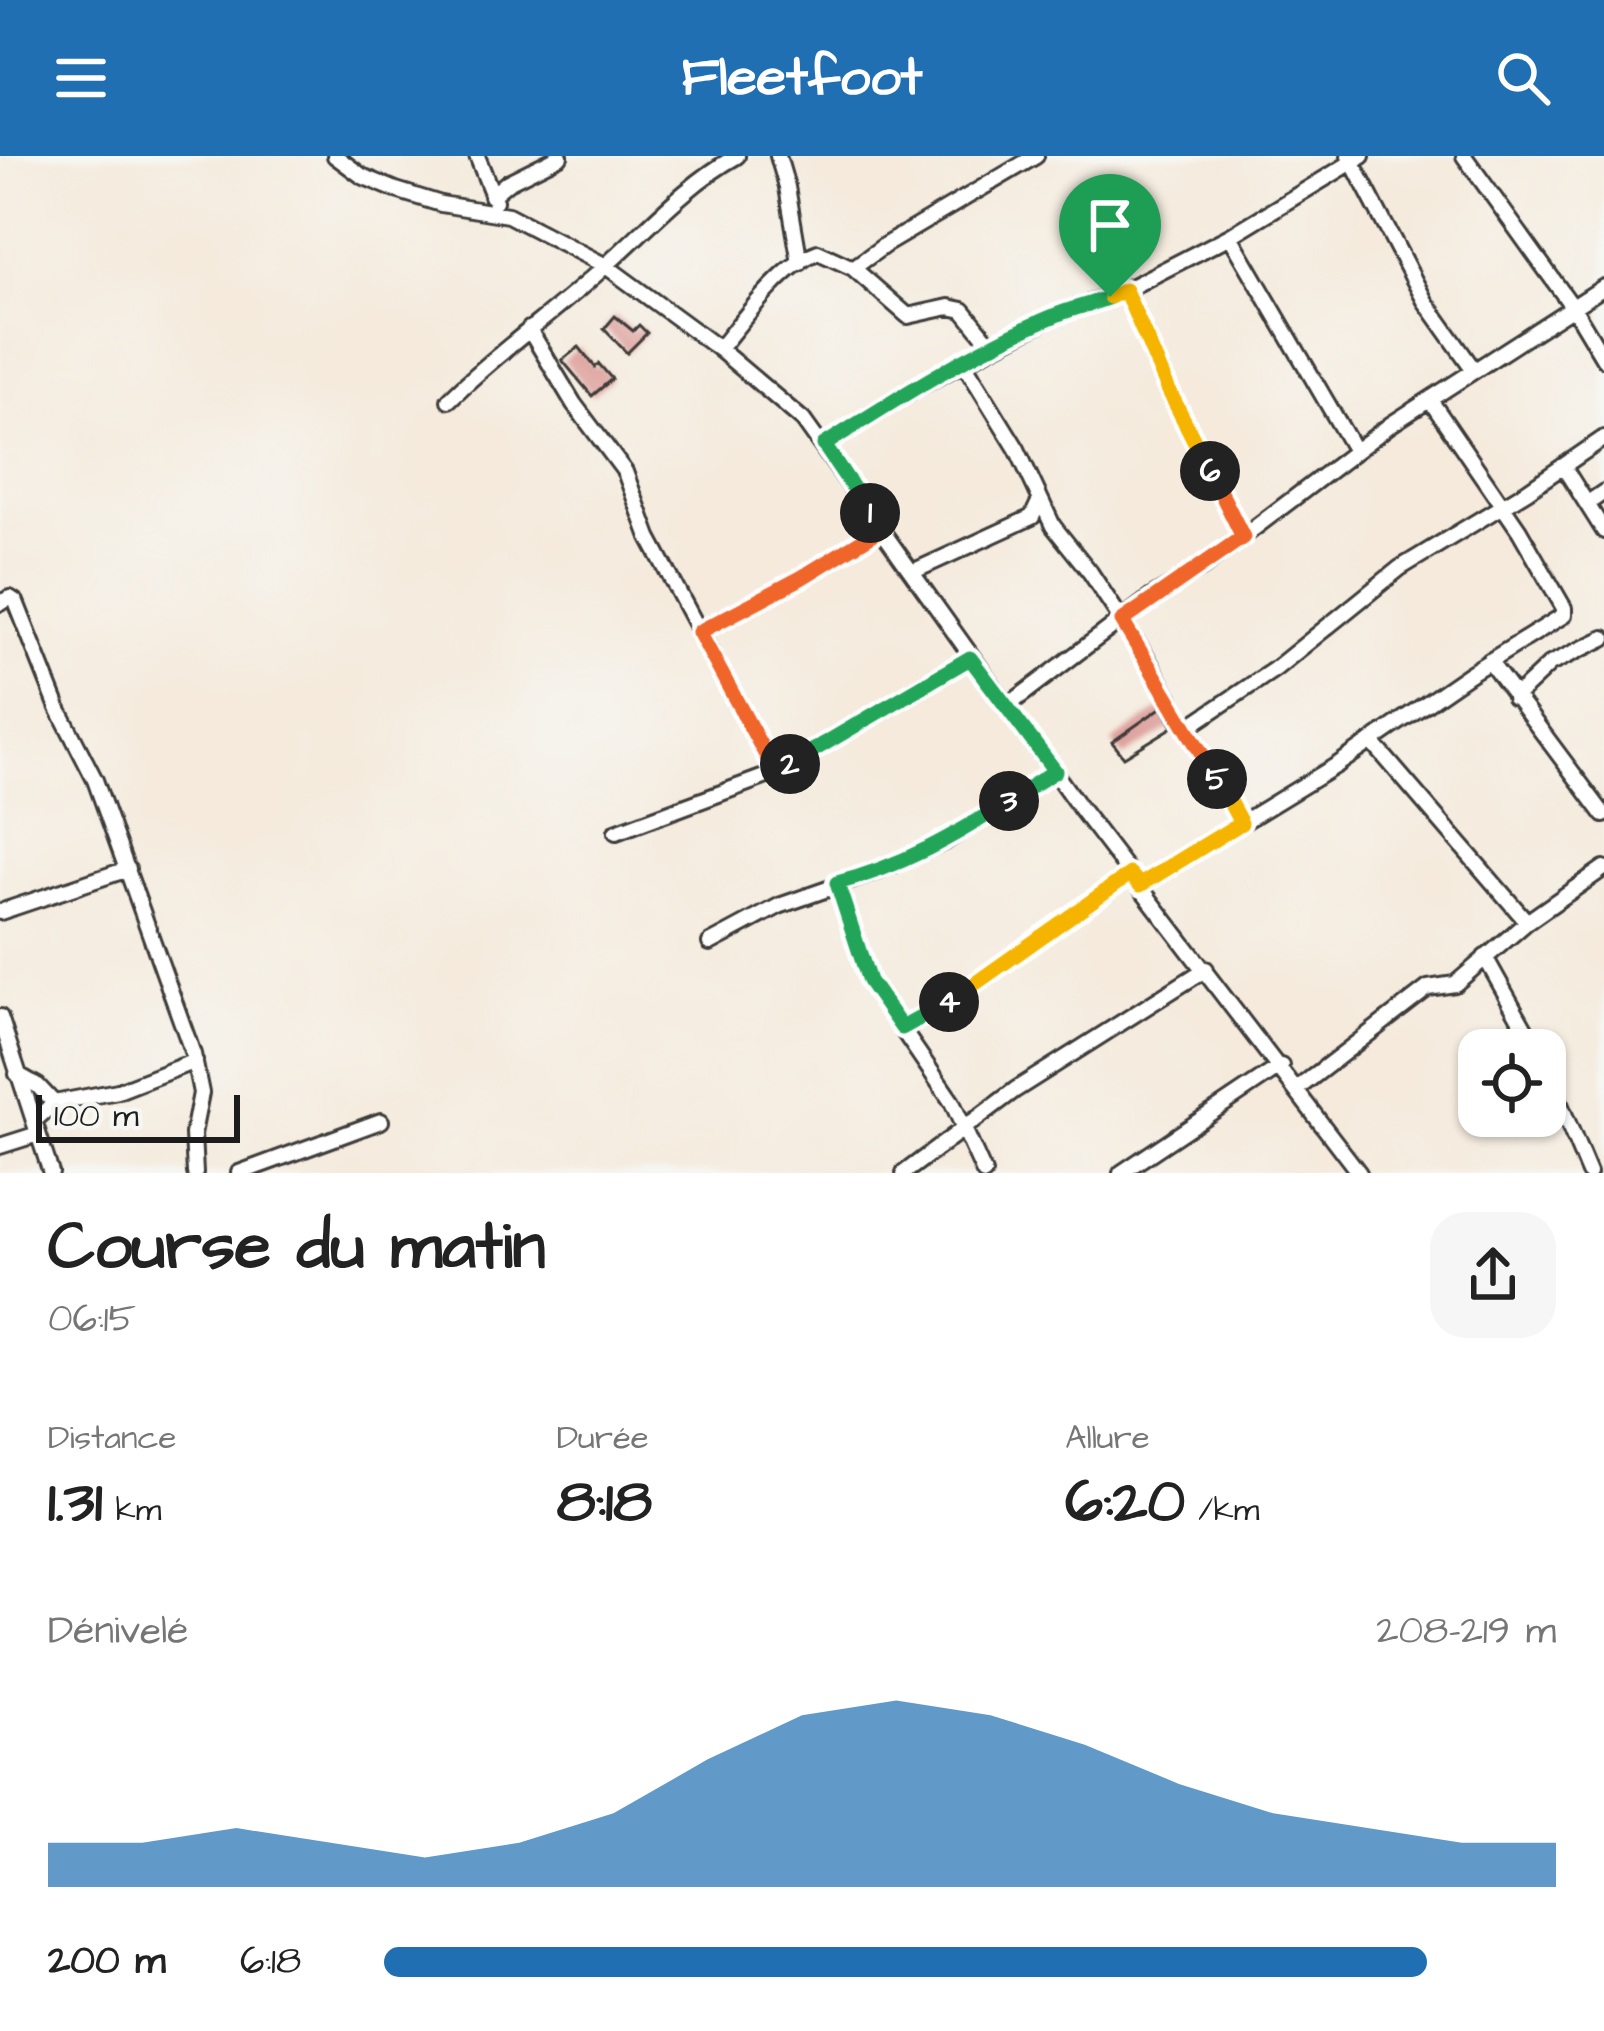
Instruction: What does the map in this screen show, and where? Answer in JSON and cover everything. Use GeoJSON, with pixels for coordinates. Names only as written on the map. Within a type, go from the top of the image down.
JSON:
{"type":"FeatureCollection","features":[{"type":"Feature","properties":{"kind":"street"},"geometry":{"type":"LineString","coordinates":[[335,156],[379,184],[441,204],[508,215],[606,266],[788,406],[824,445],[1006,707],[1359,1173]]}},
{"type":"Feature","properties":{"kind":"street"},"geometry":{"type":"LineString","coordinates":[[477,156],[491,196],[508,215]]}},
{"type":"Feature","properties":{"kind":"street"},"geometry":{"type":"LineString","coordinates":[[491,196],[560,156]]}},
{"type":"Feature","properties":{"kind":"street"},"geometry":{"type":"LineString","coordinates":[[449,400],[495,354],[606,266],[690,187],[737,156]]}},
{"type":"Feature","properties":{"kind":"street"},"geometry":{"type":"LineString","coordinates":[[778,156],[800,263]]}},
{"type":"Feature","properties":{"kind":"street"},"geometry":{"type":"LineString","coordinates":[[853,268],[1036,156]]}},
{"type":"Feature","properties":{"kind":"street"},"geometry":{"type":"LineString","coordinates":[[1464,156],[1604,358]]}},
{"type":"Feature","properties":{"kind":"street"},"geometry":{"type":"LineString","coordinates":[[824,445],[993,347],[1058,314],[1125,290],[1230,236],[1354,158],[1426,302],[1474,370]]}},
{"type":"Feature","properties":{"kind":"street"},"geometry":{"type":"LineString","coordinates":[[1230,236],[1355,452]]}},
{"type":"Feature","properties":{"kind":"street"},"geometry":{"type":"LineString","coordinates":[[719,350],[765,295],[818,252],[853,268],[908,316],[949,307],[963,310],[993,347]]}},
{"type":"Feature","properties":{"kind":"street"},"geometry":{"type":"LineString","coordinates":[[1006,707],[1355,452],[1604,287]]}},
{"type":"Feature","properties":{"kind":"street"},"geometry":{"type":"LineString","coordinates":[[1125,290],[1174,403],[1243,537]]}},
{"type":"Feature","properties":{"kind":"street"},"geometry":{"type":"LineString","coordinates":[[529,329],[574,404],[625,472],[649,537],[775,772]]}},
{"type":"Feature","properties":{"kind":"street"},"geometry":{"type":"LineString","coordinates":[[964,364],[1017,449],[1053,526],[1122,621],[1241,823]]}},
{"type":"Feature","properties":{"kind":"street"},"geometry":{"type":"LineString","coordinates":[[902,1028],[940,1008],[1135,879],[1241,823],[1372,742],[1564,615],[1501,503],[1430,400]]}},
{"type":"Feature","properties":{"kind":"street"},"geometry":{"type":"LineString","coordinates":[[1187,728],[1293,655],[1400,568],[1604,438]]}},
{"type":"Feature","properties":{"kind":"street"},"geometry":{"type":"LineString","coordinates":[[1563,466],[1604,531]]}},
{"type":"Feature","properties":{"kind":"street"},"geometry":{"type":"LineString","coordinates":[[1588,503],[1604,492]]}},
{"type":"Feature","properties":{"kind":"street"},"geometry":{"type":"LineString","coordinates":[[1032,517],[1040,500]]}},
{"type":"Feature","properties":{"kind":"street"},"geometry":{"type":"LineString","coordinates":[[912,572],[1032,517],[1053,526]]}},
{"type":"Feature","properties":{"kind":"street"},"geometry":{"type":"LineString","coordinates":[[699,632],[881,529]]}},
{"type":"Feature","properties":{"kind":"street"},"geometry":{"type":"LineString","coordinates":[[0,603],[10,598],[16,602],[58,708],[95,780],[195,1061],[201,1093],[193,1134],[195,1173]]}},
{"type":"Feature","properties":{"kind":"street"},"geometry":{"type":"LineString","coordinates":[[1514,698],[1550,664],[1604,638]]}},
{"type":"Feature","properties":{"kind":"street"},"geometry":{"type":"LineString","coordinates":[[616,832],[775,772],[970,658]]}},
{"type":"Feature","properties":{"kind":"street"},"geometry":{"type":"LineString","coordinates":[[1490,661],[1604,815]]}},
{"type":"Feature","properties":{"kind":"street"},"geometry":{"type":"LineString","coordinates":[[1372,742],[1527,922]]}},
{"type":"Feature","properties":{"kind":"street"},"geometry":{"type":"LineString","coordinates":[[710,943],[779,906],[879,871],[946,841],[1055,771]]}},
{"type":"Feature","properties":{"kind":"street"},"geometry":{"type":"LineString","coordinates":[[1297,1089],[1428,988],[1450,986],[1527,922],[1604,868]]}},
{"type":"Feature","properties":{"kind":"street"},"geometry":{"type":"LineString","coordinates":[[0,912],[128,869]]}},
{"type":"Feature","properties":{"kind":"street"},"geometry":{"type":"LineString","coordinates":[[837,883],[869,981],[965,1124],[985,1173]]}},
{"type":"Feature","properties":{"kind":"street"},"geometry":{"type":"LineString","coordinates":[[1485,957],[1525,1029]]}},
{"type":"Feature","properties":{"kind":"street"},"geometry":{"type":"LineString","coordinates":[[904,1173],[965,1124],[1206,969]]}},
{"type":"Feature","properties":{"kind":"street"},"geometry":{"type":"LineString","coordinates":[[0,1017],[10,1067],[51,1173]]}},
{"type":"Feature","properties":{"kind":"street"},"geometry":{"type":"LineString","coordinates":[[0,1146],[36,1128],[54,1103],[118,1091],[195,1061]]}},
{"type":"Feature","properties":{"kind":"street"},"geometry":{"type":"LineString","coordinates":[[1121,1173],[1281,1066]]}},
{"type":"Feature","properties":{"kind":"street"},"geometry":{"type":"LineString","coordinates":[[10,1067],[54,1103]]}},
{"type":"Feature","properties":{"kind":"street"},"geometry":{"type":"LineString","coordinates":[[239,1173],[381,1120]]}},
{"type":"Feature","properties":{"kind":"street"},"geometry":{"type":"LineString","coordinates":[[1566,1125],[1589,1173]]}},
{"type":"Feature","properties":{"kind":"building"},"geometry":{"type":"Polygon","coordinates":[[[615,316],[633,331],[639,325],[647,333],[627,353],[604,329],[615,316]]]}},
{"type":"Feature","properties":{"kind":"building"},"geometry":{"type":"Polygon","coordinates":[[[579,347],[612,379],[592,396],[562,360],[579,347]]]}},
{"type":"Feature","properties":{"kind":"building"},"geometry":{"type":"Polygon","coordinates":[[[1162,707],[1173,727],[1124,757],[1112,742],[1162,707]]]}},
{"type":"Feature","properties":{"kind":"route"},"geometry":{"type":"LineString","coordinates":[[1125,290],[1169,391],[1243,537],[1122,621],[1241,823],[1140,885],[1130,874],[940,1008],[902,1028],[869,981],[837,883],[879,871],[946,841],[1055,771],[970,658],[775,772],[699,632],[881,529],[824,445],[997,345],[1058,314],[1110,297],[1125,290]]}}]}
